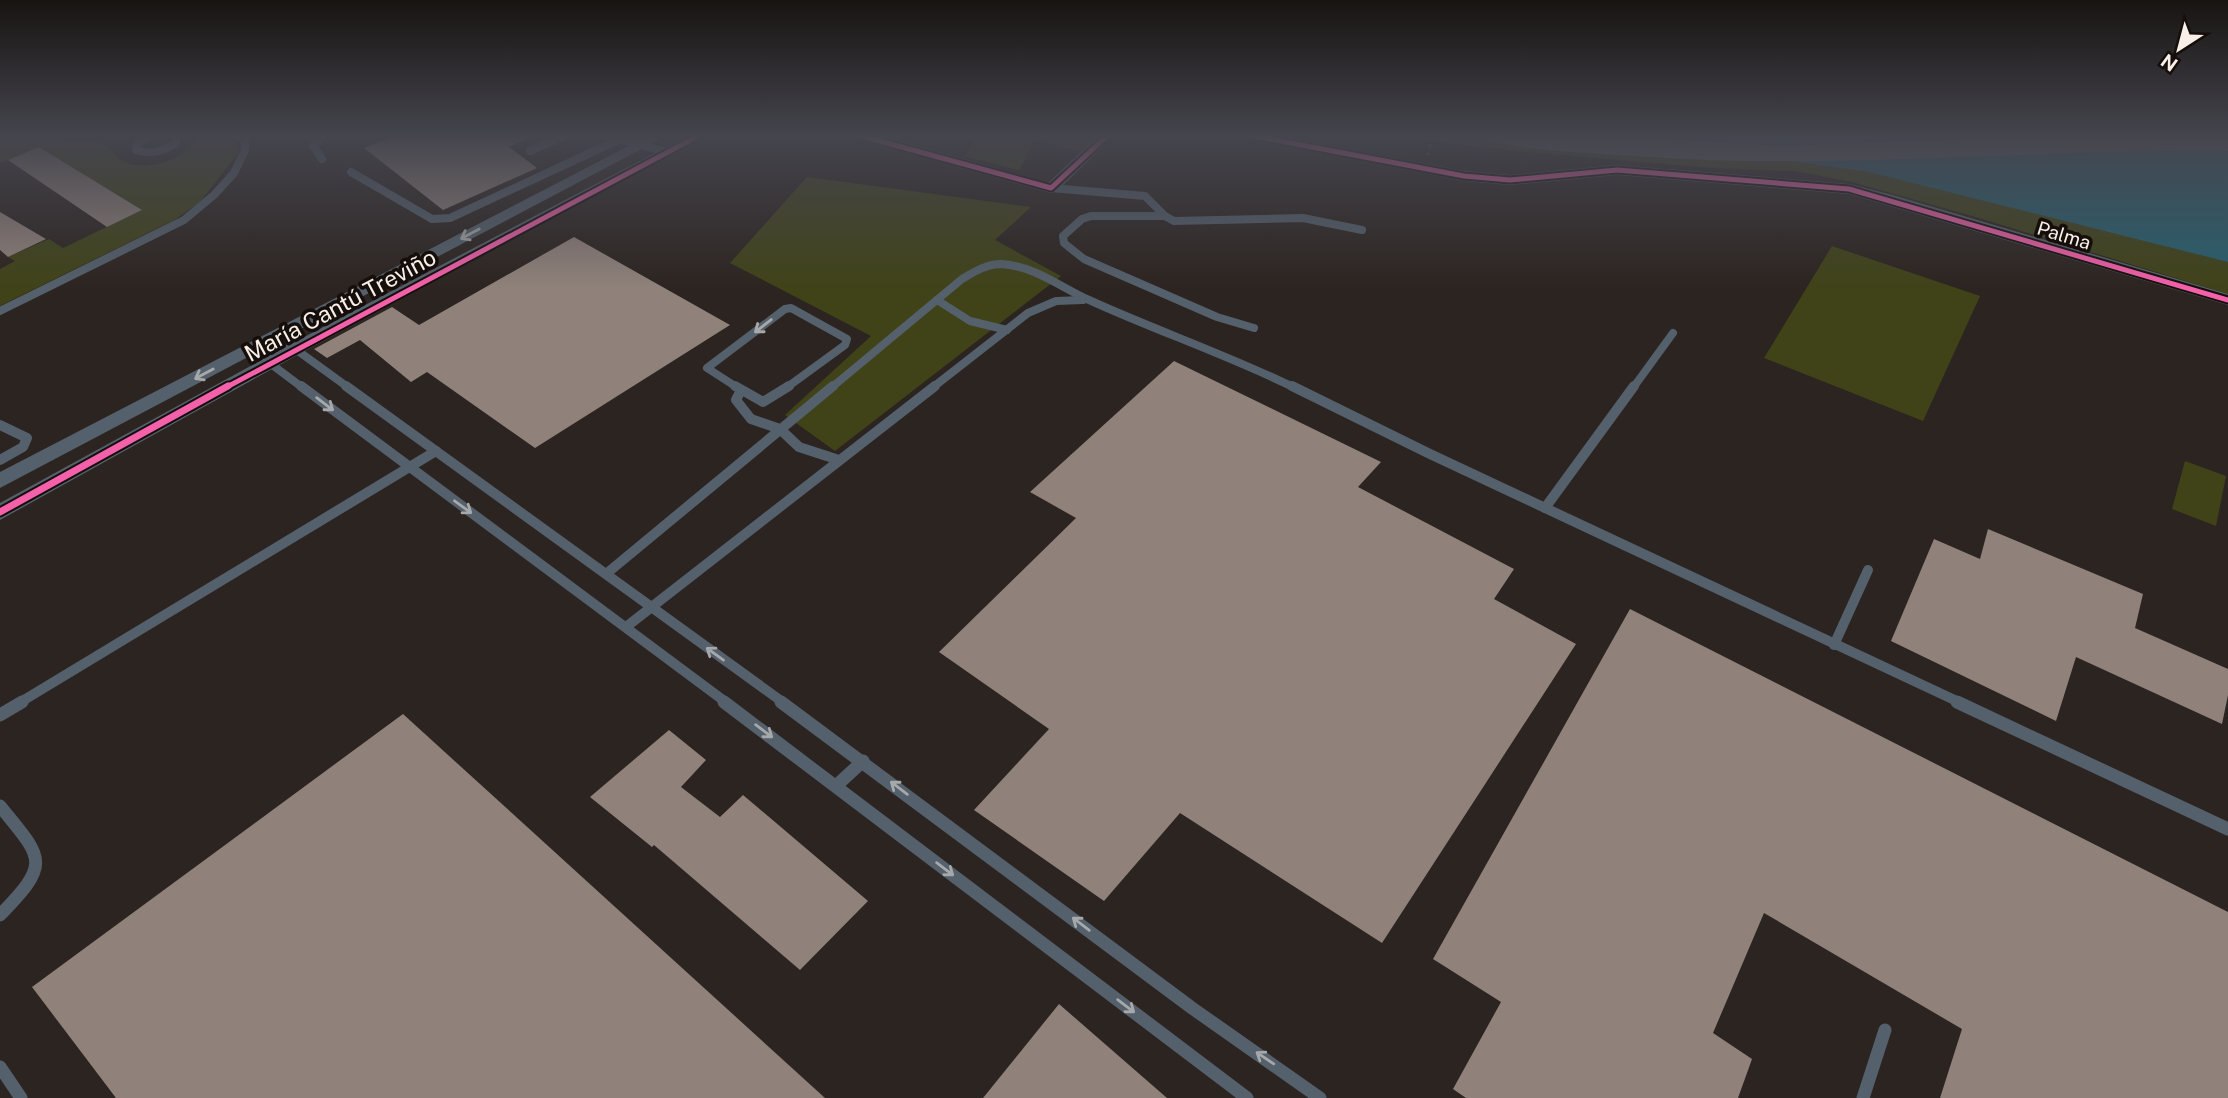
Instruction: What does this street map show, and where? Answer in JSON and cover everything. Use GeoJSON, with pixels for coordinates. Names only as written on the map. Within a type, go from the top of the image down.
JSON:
{"type":"FeatureCollection","features":[{"type":"Feature","properties":{"kind":"street","name":"María Cantú Treviño"},"geometry":{"type":"LineString","coordinates":[[0,481],[561,186]]}},
{"type":"Feature","properties":{"kind":"street","name":"María Cantú Treviño"},"geometry":{"type":"LineString","coordinates":[[0,512],[588,186]]}},
{"type":"Feature","properties":{"kind":"street"},"geometry":{"type":"LineString","coordinates":[[1044,186],[1051,188]]}},
{"type":"Feature","properties":{"kind":"street","name":"Palma"},"geometry":{"type":"LineString","coordinates":[[1819,186],[1867,193],[2228,300]]}},
{"type":"Feature","properties":{"kind":"lane"},"geometry":{"type":"LineString","coordinates":[[0,311],[184,220],[208,202],[221,186]]}},
{"type":"Feature","properties":{"kind":"lane"},"geometry":{"type":"LineString","coordinates":[[376,186],[432,219],[450,218],[518,186]]}},
{"type":"Feature","properties":{"kind":"lane"},"geometry":{"type":"LineString","coordinates":[[1051,188],[1136,194],[1152,199],[1163,216]]}},
{"type":"Feature","properties":{"kind":"lane"},"geometry":{"type":"LineString","coordinates":[[1254,328],[1217,317],[1084,259],[1064,243],[1063,236],[1082,219],[1091,216],[1163,216],[1174,221],[1303,218],[1362,230]]}},
{"type":"Feature","properties":{"kind":"lane"},"geometry":{"type":"LineString","coordinates":[[606,574],[937,300],[980,268],[1009,264],[1030,269],[1088,300],[1253,368],[2228,829]]}},
{"type":"Feature","properties":{"kind":"lane"},"geometry":{"type":"LineString","coordinates":[[626,627],[1007,330],[1042,306],[1071,299],[1088,300]]}},
{"type":"Feature","properties":{"kind":"lane"},"geometry":{"type":"LineString","coordinates":[[937,300],[950,312],[964,319],[1007,330]]}},
{"type":"Feature","properties":{"kind":"lane"},"geometry":{"type":"LineString","coordinates":[[791,308],[847,339],[845,345],[768,401],[763,402],[741,390],[707,368],[785,309],[791,308]]}},
{"type":"Feature","properties":{"kind":"lane"},"geometry":{"type":"LineString","coordinates":[[1545,508],[1673,333]]}},
{"type":"Feature","properties":{"kind":"lane"},"geometry":{"type":"LineString","coordinates":[[276,335],[863,761],[1192,1008],[1320,1098]]}},
{"type":"Feature","properties":{"kind":"lane"},"geometry":{"type":"LineString","coordinates":[[251,349],[626,627],[1247,1098]]}},
{"type":"Feature","properties":{"kind":"lane"},"geometry":{"type":"LineString","coordinates":[[741,390],[736,400],[751,419],[780,429],[799,447],[839,460]]}},
{"type":"Feature","properties":{"kind":"lane"},"geometry":{"type":"LineString","coordinates":[[0,425],[27,438],[23,447],[0,460]]}},
{"type":"Feature","properties":{"kind":"lane"},"geometry":{"type":"LineString","coordinates":[[0,715],[436,451]]}},
{"type":"Feature","properties":{"kind":"lane"},"geometry":{"type":"LineString","coordinates":[[1834,645],[1868,570]]}},
{"type":"Feature","properties":{"kind":"lane"},"geometry":{"type":"LineString","coordinates":[[836,786],[863,761]]}},
{"type":"Feature","properties":{"kind":"lane"},"geometry":{"type":"LineString","coordinates":[[0,806],[36,851],[36,870],[24,890],[0,915]]}},
{"type":"Feature","properties":{"kind":"lane"},"geometry":{"type":"LineString","coordinates":[[1863,1098],[1885,1030]]}},
{"type":"Feature","properties":{"kind":"lane"},"geometry":{"type":"LineString","coordinates":[[0,1067],[21,1098]]}},
{"type":"Feature","properties":{"kind":"green space"},"geometry":{"type":"Polygon","coordinates":[[[103,186],[212,186],[200,202],[176,219],[0,306],[0,269],[15,261],[8,257],[49,239],[63,248],[142,210],[103,186]]]}},
{"type":"Feature","properties":{"kind":"green space"},"geometry":{"type":"Polygon","coordinates":[[[799,186],[876,186],[1031,207],[995,240],[1061,276],[835,451],[785,415],[871,336],[730,263],[799,186]]]}},
{"type":"Feature","properties":{"kind":"green space"},"geometry":{"type":"Polygon","coordinates":[[[1867,186],[2228,186],[2228,294],[1867,186]]]}},
{"type":"Feature","properties":{"kind":"green space"},"geometry":{"type":"Polygon","coordinates":[[[1832,246],[1980,296],[1923,421],[1764,358],[1832,246]]]}},
{"type":"Feature","properties":{"kind":"green space"},"geometry":{"type":"Polygon","coordinates":[[[2185,461],[2226,476],[2216,526],[2172,509],[2185,461]]]}},
{"type":"Feature","properties":{"kind":"water"},"geometry":{"type":"Polygon","coordinates":[[[1926,186],[2228,186],[2228,262],[1926,186]]]}},
{"type":"Feature","properties":{"kind":"building"},"geometry":{"type":"Polygon","coordinates":[[[47,186],[103,186],[142,210],[107,227],[47,186]]]}},
{"type":"Feature","properties":{"kind":"building"},"geometry":{"type":"Polygon","coordinates":[[[413,186],[496,186],[443,210],[413,186]]]}},
{"type":"Feature","properties":{"kind":"building"},"geometry":{"type":"Polygon","coordinates":[[[0,212],[46,239],[8,257],[0,250],[0,212]]]}},
{"type":"Feature","properties":{"kind":"building"},"geometry":{"type":"Polygon","coordinates":[[[574,237],[730,325],[535,448],[427,372],[411,382],[360,340],[327,358],[314,349],[392,307],[419,325],[574,237]]]}},
{"type":"Feature","properties":{"kind":"building"},"geometry":{"type":"Polygon","coordinates":[[[1174,361],[1381,462],[1358,487],[1514,569],[1494,599],[1576,644],[1382,943],[1180,813],[1104,901],[974,810],[1049,729],[939,652],[1076,518],[1030,492],[1174,361]]]}},
{"type":"Feature","properties":{"kind":"building"},"geometry":{"type":"Polygon","coordinates":[[[1988,529],[2143,594],[2135,628],[2228,669],[2228,695],[2222,724],[2076,657],[2056,721],[1891,641],[1934,539],[1980,559],[1988,529]]]}},
{"type":"Feature","properties":{"kind":"building"},"geometry":{"type":"Polygon","coordinates":[[[1630,609],[2228,912],[2228,1098],[1940,1098],[1962,1029],[1764,913],[1713,1033],[1752,1059],[1738,1098],[1466,1098],[1453,1089],[1501,1002],[1433,959],[1630,609]]]}},
{"type":"Feature","properties":{"kind":"building"},"geometry":{"type":"Polygon","coordinates":[[[403,714],[825,1098],[116,1098],[32,987],[403,714]]]}},
{"type":"Feature","properties":{"kind":"building"},"geometry":{"type":"Polygon","coordinates":[[[669,730],[706,760],[681,787],[720,817],[743,795],[868,901],[800,970],[654,845],[652,847],[590,797],[669,730]]]}},
{"type":"Feature","properties":{"kind":"building"},"geometry":{"type":"Polygon","coordinates":[[[1059,1004],[1167,1098],[983,1098],[1059,1004]]]}},
{"type":"Feature","properties":{"kind":"cycle path"},"geometry":{"type":"LineString","coordinates":[[0,512],[295,349],[603,186]]}},
{"type":"Feature","properties":{"kind":"cycle path"},"geometry":{"type":"LineString","coordinates":[[1044,186],[1053,186]]}},
{"type":"Feature","properties":{"kind":"cycle path"},"geometry":{"type":"LineString","coordinates":[[1815,186],[1849,189],[1887,198],[2228,300]]}}]}
